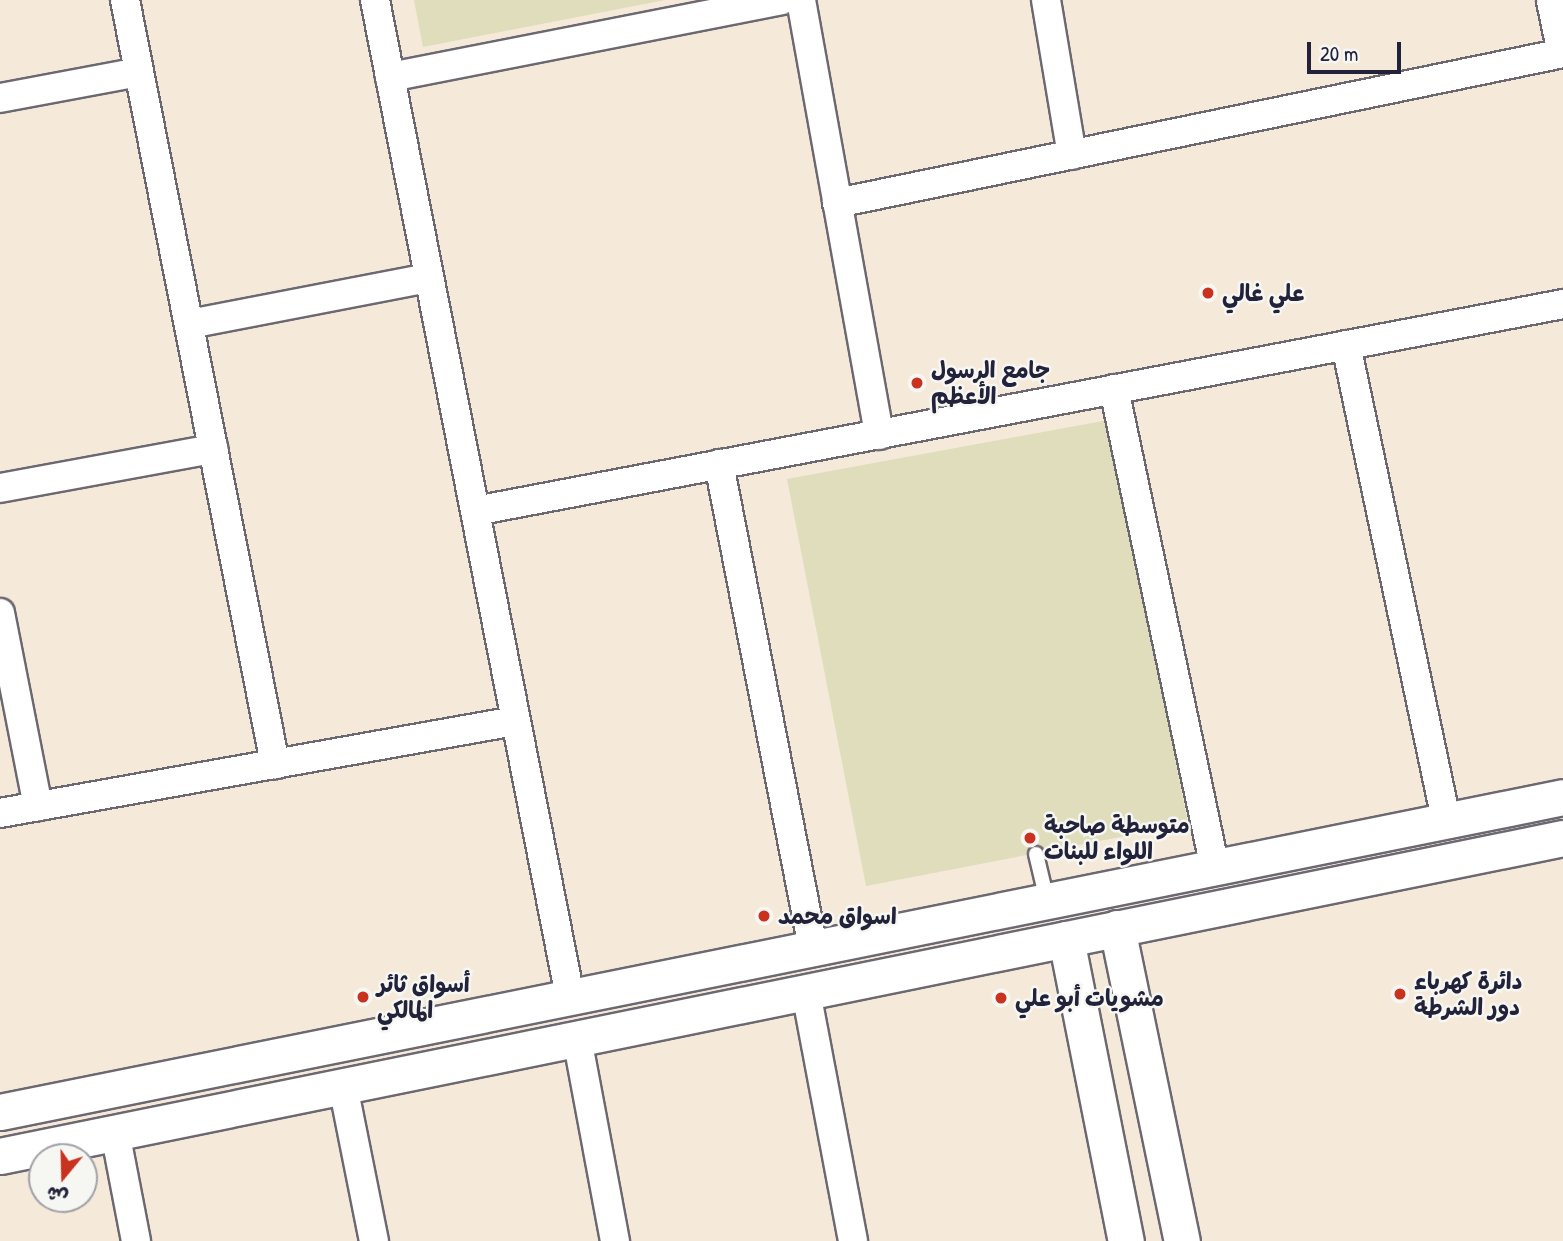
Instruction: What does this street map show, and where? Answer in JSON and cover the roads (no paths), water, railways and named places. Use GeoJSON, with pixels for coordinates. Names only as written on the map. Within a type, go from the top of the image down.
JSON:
{"type":"FeatureCollection","features":[{"type":"Feature","properties":{"kind":"street"},"geometry":{"type":"LineString","coordinates":[[125,0],[275,764]]}},
{"type":"Feature","properties":{"kind":"street"},"geometry":{"type":"LineString","coordinates":[[375,0],[570,997]]}},
{"type":"Feature","properties":{"kind":"street"},"geometry":{"type":"LineString","coordinates":[[390,77],[782,0]]}},
{"type":"Feature","properties":{"kind":"street"},"geometry":{"type":"LineString","coordinates":[[801,0],[879,435]]}},
{"type":"Feature","properties":{"kind":"street"},"geometry":{"type":"LineString","coordinates":[[1046,0],[1072,155]]}},
{"type":"Feature","properties":{"kind":"street"},"geometry":{"type":"LineString","coordinates":[[1553,0],[1563,43]]}},
{"type":"Feature","properties":{"kind":"street"},"geometry":{"type":"LineString","coordinates":[[837,203],[1563,53]]}},
{"type":"Feature","properties":{"kind":"street"},"geometry":{"type":"LineString","coordinates":[[0,98],[139,72]]}},
{"type":"Feature","properties":{"kind":"street"},"geometry":{"type":"LineString","coordinates":[[189,324],[429,278]]}},
{"type":"Feature","properties":{"kind":"street"},"geometry":{"type":"LineString","coordinates":[[475,511],[1563,304]]}},
{"type":"Feature","properties":{"kind":"street"},"geometry":{"type":"LineString","coordinates":[[1346,345],[1446,821]]}},
{"type":"Feature","properties":{"kind":"street"},"geometry":{"type":"LineString","coordinates":[[1114,389],[1215,867]]}},
{"type":"Feature","properties":{"kind":"street"},"geometry":{"type":"LineString","coordinates":[[0,488],[213,449]]}},
{"type":"Feature","properties":{"kind":"street"},"geometry":{"type":"LineString","coordinates":[[719,464],[813,946]]}},
{"type":"Feature","properties":{"kind":"street"},"geometry":{"type":"LineString","coordinates":[[0,613],[38,806]]}},
{"type":"Feature","properties":{"kind":"street"},"geometry":{"type":"LineString","coordinates":[[0,813],[516,721]]}},
{"type":"Feature","properties":{"kind":"street"},"geometry":{"type":"LineString","coordinates":[[0,1112],[813,946],[1563,797]]}},
{"type":"Feature","properties":{"kind":"street"},"geometry":{"type":"LineString","coordinates":[[0,1156],[1563,838]]}},
{"type":"Feature","properties":{"kind":"street"},"geometry":{"type":"LineString","coordinates":[[1117,928],[1182,1241]]}},
{"type":"Feature","properties":{"kind":"street"},"geometry":{"type":"LineString","coordinates":[[1066,939],[1126,1241]]}},
{"type":"Feature","properties":{"kind":"street"},"geometry":{"type":"LineString","coordinates":[[690,973],[698,1013]]}},
{"type":"Feature","properties":{"kind":"street"},"geometry":{"type":"LineString","coordinates":[[806,992],[853,1241]]}},
{"type":"Feature","properties":{"kind":"street"},"geometry":{"type":"LineString","coordinates":[[577,1038],[615,1241]]}},
{"type":"Feature","properties":{"kind":"street"},"geometry":{"type":"LineString","coordinates":[[343,1086],[374,1241]]}},
{"type":"Feature","properties":{"kind":"street"},"geometry":{"type":"LineString","coordinates":[[115,1132],[136,1241]]}},
{"type":"Feature","properties":{"kind":"lane"},"geometry":{"type":"LineString","coordinates":[[1036,854],[1047,900]]}},
{"type":"Feature","properties":{"kind":"place","name":"علي غالي"},"geometry":{"type":"Point","coordinates":[1208,293]}},
{"type":"Feature","properties":{"kind":"place","name":"جامع الرسول الأعظم"},"geometry":{"type":"Point","coordinates":[917,383]}},
{"type":"Feature","properties":{"kind":"place","name":"متوسطة صاحبة اللواء للبنات"},"geometry":{"type":"Point","coordinates":[1030,838]}},
{"type":"Feature","properties":{"kind":"place","name":"اسواق محمد"},"geometry":{"type":"Point","coordinates":[764,916]}},
{"type":"Feature","properties":{"kind":"place","name":"دائرة كهرباء دور الشرطة"},"geometry":{"type":"Point","coordinates":[1400,994]}},
{"type":"Feature","properties":{"kind":"place","name":"أسواق ثائر المالكي"},"geometry":{"type":"Point","coordinates":[363,997]}},
{"type":"Feature","properties":{"kind":"place","name":"مشويات أبو علي"},"geometry":{"type":"Point","coordinates":[1001,998]}}]}
